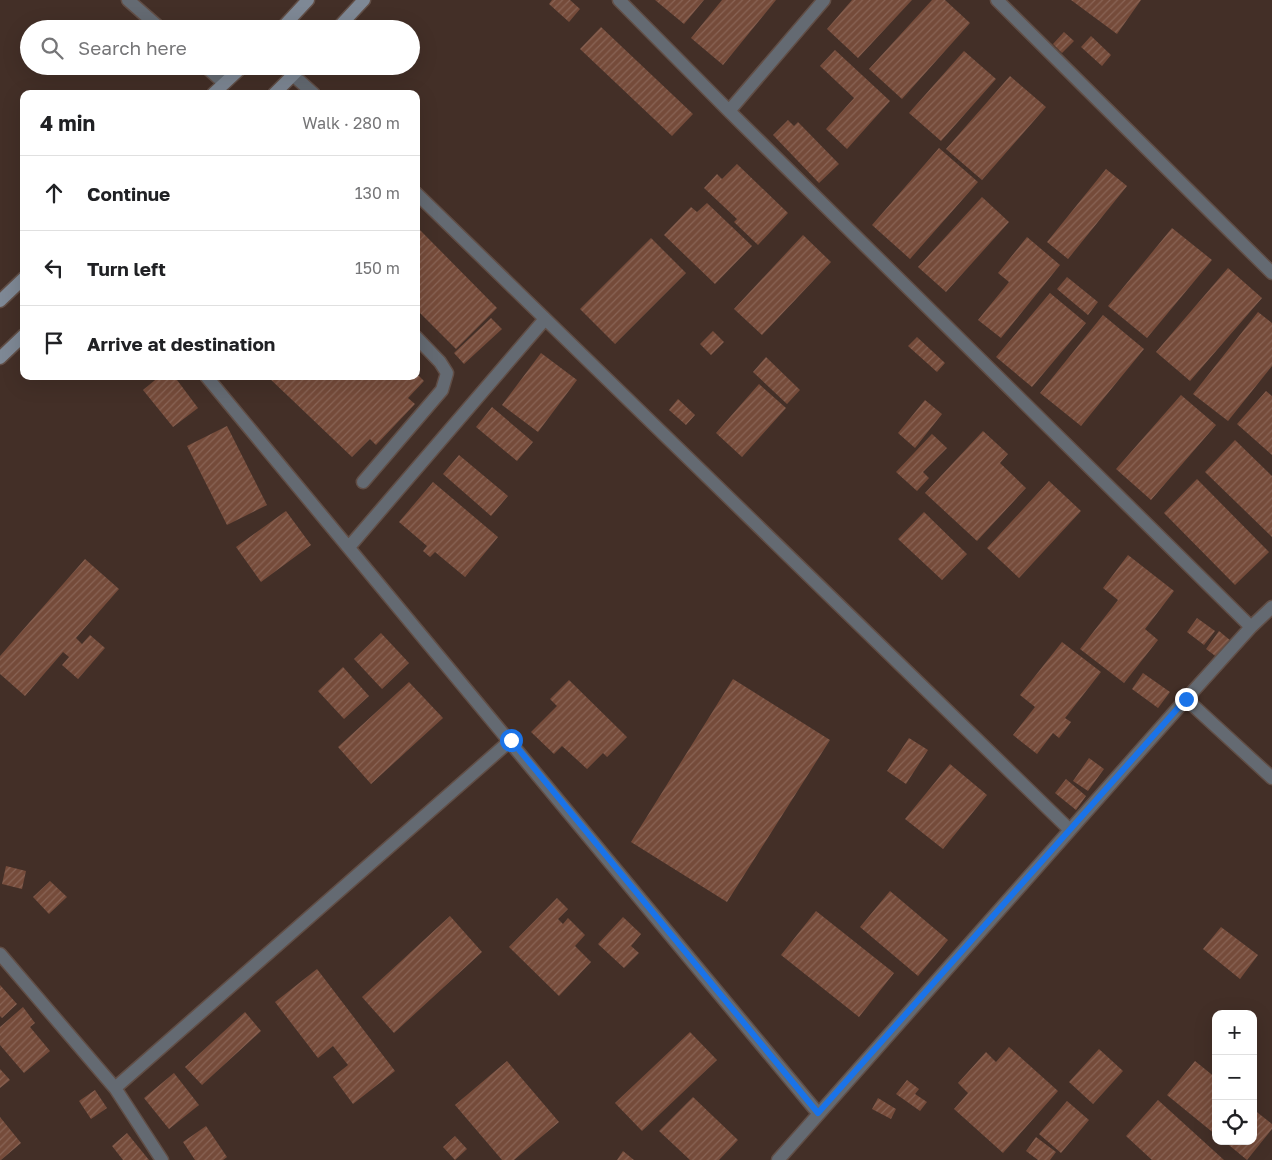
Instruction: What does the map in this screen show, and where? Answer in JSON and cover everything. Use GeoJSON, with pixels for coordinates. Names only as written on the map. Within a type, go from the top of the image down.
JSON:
{"type":"FeatureCollection","features":[{"type":"Feature","properties":{"kind":"main road"},"geometry":{"type":"LineString","coordinates":[[289,20],[308,0]]}},
{"type":"Feature","properties":{"kind":"main road"},"geometry":{"type":"LineString","coordinates":[[345,20],[364,0]]}},
{"type":"Feature","properties":{"kind":"main road"},"geometry":{"type":"LineString","coordinates":[[217,90],[233,75]]}},
{"type":"Feature","properties":{"kind":"main road"},"geometry":{"type":"LineString","coordinates":[[278,90],[294,75]]}},
{"type":"Feature","properties":{"kind":"main road"},"geometry":{"type":"LineString","coordinates":[[0,301],[20,282]]}},
{"type":"Feature","properties":{"kind":"main road"},"geometry":{"type":"LineString","coordinates":[[0,358],[20,339]]}},
{"type":"Feature","properties":{"kind":"street"},"geometry":{"type":"LineString","coordinates":[[128,0],[151,20]]}},
{"type":"Feature","properties":{"kind":"street"},"geometry":{"type":"LineString","coordinates":[[620,0],[729,111],[1251,627]]}},
{"type":"Feature","properties":{"kind":"street"},"geometry":{"type":"LineString","coordinates":[[729,111],[824,0]]}},
{"type":"Feature","properties":{"kind":"street"},"geometry":{"type":"LineString","coordinates":[[997,0],[1272,273]]}},
{"type":"Feature","properties":{"kind":"street"},"geometry":{"type":"LineString","coordinates":[[215,75],[224,83]]}},
{"type":"Feature","properties":{"kind":"street"},"geometry":{"type":"LineString","coordinates":[[301,75],[311,90]]}},
{"type":"Feature","properties":{"kind":"street"},"geometry":{"type":"LineString","coordinates":[[420,197],[1070,830]]}},
{"type":"Feature","properties":{"kind":"street"},"geometry":{"type":"LineString","coordinates":[[349,547],[545,319]]}},
{"type":"Feature","properties":{"kind":"street"},"geometry":{"type":"LineString","coordinates":[[362,482],[442,390],[447,373],[440,362],[420,341]]}},
{"type":"Feature","properties":{"kind":"street"},"geometry":{"type":"LineString","coordinates":[[209,380],[511,740],[818,1113]]}},
{"type":"Feature","properties":{"kind":"street"},"geometry":{"type":"LineString","coordinates":[[778,1160],[1186,699],[1251,627],[1272,607]]}},
{"type":"Feature","properties":{"kind":"street"},"geometry":{"type":"LineString","coordinates":[[1186,699],[1272,778]]}},
{"type":"Feature","properties":{"kind":"street"},"geometry":{"type":"LineString","coordinates":[[115,1088],[511,740]]}},
{"type":"Feature","properties":{"kind":"street"},"geometry":{"type":"LineString","coordinates":[[0,954],[115,1088],[162,1160]]}},
{"type":"Feature","properties":{"kind":"building"},"geometry":{"type":"Polygon","coordinates":[[[552,0],[570,0],[580,9],[569,22],[549,4],[552,0]]]}},
{"type":"Feature","properties":{"kind":"building"},"geometry":{"type":"Polygon","coordinates":[[[655,0],[704,0],[684,24],[655,0]]]}},
{"type":"Feature","properties":{"kind":"building"},"geometry":{"type":"Polygon","coordinates":[[[722,0],[776,0],[723,65],[691,38],[722,0]]]}},
{"type":"Feature","properties":{"kind":"building"},"geometry":{"type":"Polygon","coordinates":[[[852,0],[912,0],[858,58],[827,29],[852,0]]]}},
{"type":"Feature","properties":{"kind":"building"},"geometry":{"type":"Polygon","coordinates":[[[932,0],[945,0],[970,23],[902,99],[869,69],[932,0]]]}},
{"type":"Feature","properties":{"kind":"building"},"geometry":{"type":"Polygon","coordinates":[[[1071,0],[1141,0],[1117,34],[1071,0]]]}},
{"type":"Feature","properties":{"kind":"building"},"geometry":{"type":"Polygon","coordinates":[[[601,27],[693,114],[672,136],[580,49],[601,27]]]}},
{"type":"Feature","properties":{"kind":"building"},"geometry":{"type":"Polygon","coordinates":[[[1064,32],[1074,41],[1062,53],[1053,44],[1064,32]]]}},
{"type":"Feature","properties":{"kind":"building"},"geometry":{"type":"Polygon","coordinates":[[[1091,36],[1111,55],[1102,66],[1081,47],[1091,36]]]}},
{"type":"Feature","properties":{"kind":"building"},"geometry":{"type":"Polygon","coordinates":[[[835,50],[890,101],[847,149],[826,129],[854,98],[820,66],[835,50]]]}},
{"type":"Feature","properties":{"kind":"building"},"geometry":{"type":"Polygon","coordinates":[[[964,51],[996,79],[941,141],[909,113],[964,51]]]}},
{"type":"Feature","properties":{"kind":"building"},"geometry":{"type":"Polygon","coordinates":[[[1010,76],[1046,107],[982,180],[946,149],[1010,76]]]}},
{"type":"Feature","properties":{"kind":"building"},"geometry":{"type":"Polygon","coordinates":[[[788,120],[794,126],[798,122],[839,164],[819,183],[773,135],[788,120]]]}},
{"type":"Feature","properties":{"kind":"building"},"geometry":{"type":"Polygon","coordinates":[[[939,148],[978,182],[910,259],[872,225],[939,148]]]}},
{"type":"Feature","properties":{"kind":"building"},"geometry":{"type":"Polygon","coordinates":[[[737,164],[788,213],[758,245],[734,222],[737,219],[704,188],[717,174],[722,179],[737,164]]]}},
{"type":"Feature","properties":{"kind":"building"},"geometry":{"type":"Polygon","coordinates":[[[1106,169],[1127,186],[1068,259],[1047,242],[1106,169]]]}},
{"type":"Feature","properties":{"kind":"building"},"geometry":{"type":"Polygon","coordinates":[[[982,197],[1009,222],[946,292],[918,267],[982,197]]]}},
{"type":"Feature","properties":{"kind":"building"},"geometry":{"type":"Polygon","coordinates":[[[707,203],[752,246],[715,284],[664,235],[691,207],[697,212],[707,203]]]}},
{"type":"Feature","properties":{"kind":"building"},"geometry":{"type":"Polygon","coordinates":[[[1172,228],[1212,260],[1147,338],[1108,306],[1172,228]]]}},
{"type":"Feature","properties":{"kind":"building"},"geometry":{"type":"Polygon","coordinates":[[[420,230],[497,308],[456,349],[420,313],[420,230]]]}},
{"type":"Feature","properties":{"kind":"building"},"geometry":{"type":"Polygon","coordinates":[[[803,235],[831,262],[762,335],[734,309],[803,235]]]}},
{"type":"Feature","properties":{"kind":"building"},"geometry":{"type":"Polygon","coordinates":[[[1027,237],[1060,265],[1001,338],[978,320],[1009,282],[998,273],[1027,237]]]}},
{"type":"Feature","properties":{"kind":"building"},"geometry":{"type":"Polygon","coordinates":[[[651,238],[686,273],[615,344],[580,309],[651,238]]]}},
{"type":"Feature","properties":{"kind":"building"},"geometry":{"type":"Polygon","coordinates":[[[1228,268],[1262,298],[1190,381],[1156,352],[1228,268]]]}},
{"type":"Feature","properties":{"kind":"building"},"geometry":{"type":"Polygon","coordinates":[[[1067,277],[1098,302],[1088,315],[1057,289],[1067,277]]]}},
{"type":"Feature","properties":{"kind":"building"},"geometry":{"type":"Polygon","coordinates":[[[1050,293],[1086,323],[1032,387],[996,357],[1050,293]]]}},
{"type":"Feature","properties":{"kind":"building"},"geometry":{"type":"Polygon","coordinates":[[[1258,312],[1272,323],[1272,366],[1228,421],[1193,394],[1258,312]]]}},
{"type":"Feature","properties":{"kind":"building"},"geometry":{"type":"Polygon","coordinates":[[[1103,315],[1144,349],[1081,426],[1040,393],[1103,315]]]}},
{"type":"Feature","properties":{"kind":"building"},"geometry":{"type":"Polygon","coordinates":[[[491,318],[502,329],[464,364],[454,353],[491,318]]]}},
{"type":"Feature","properties":{"kind":"building"},"geometry":{"type":"Polygon","coordinates":[[[713,331],[724,342],[711,355],[700,344],[713,331]]]}},
{"type":"Feature","properties":{"kind":"building"},"geometry":{"type":"Polygon","coordinates":[[[917,337],[945,363],[937,372],[908,346],[917,337]]]}},
{"type":"Feature","properties":{"kind":"building"},"geometry":{"type":"Polygon","coordinates":[[[541,353],[577,380],[538,432],[502,405],[541,353]]]}},
{"type":"Feature","properties":{"kind":"building"},"geometry":{"type":"Polygon","coordinates":[[[766,357],[800,390],[787,404],[753,372],[766,357]]]}},
{"type":"Feature","properties":{"kind":"building"},"geometry":{"type":"Polygon","coordinates":[[[420,377],[424,381],[408,398],[415,404],[376,445],[370,439],[352,457],[271,380],[420,380],[420,377]]]}},
{"type":"Feature","properties":{"kind":"building"},"geometry":{"type":"Polygon","coordinates":[[[155,380],[177,380],[198,408],[173,427],[143,390],[155,380]]]}},
{"type":"Feature","properties":{"kind":"building"},"geometry":{"type":"Polygon","coordinates":[[[759,384],[786,408],[742,457],[716,433],[759,384]]]}},
{"type":"Feature","properties":{"kind":"building"},"geometry":{"type":"Polygon","coordinates":[[[1266,391],[1272,396],[1272,455],[1237,424],[1266,391]]]}},
{"type":"Feature","properties":{"kind":"building"},"geometry":{"type":"Polygon","coordinates":[[[1181,395],[1216,425],[1151,500],[1116,469],[1181,395]]]}},
{"type":"Feature","properties":{"kind":"building"},"geometry":{"type":"Polygon","coordinates":[[[678,399],[695,415],[686,425],[669,410],[678,399]]]}},
{"type":"Feature","properties":{"kind":"building"},"geometry":{"type":"Polygon","coordinates":[[[925,400],[942,414],[915,448],[898,433],[925,400]]]}},
{"type":"Feature","properties":{"kind":"building"},"geometry":{"type":"Polygon","coordinates":[[[492,407],[533,442],[517,461],[476,427],[492,407]]]}},
{"type":"Feature","properties":{"kind":"building"},"geometry":{"type":"Polygon","coordinates":[[[227,426],[267,505],[227,525],[187,446],[227,426]]]}},
{"type":"Feature","properties":{"kind":"building"},"geometry":{"type":"Polygon","coordinates":[[[983,431],[1008,454],[1000,463],[1026,488],[977,541],[925,493],[983,431]]]}},
{"type":"Feature","properties":{"kind":"building"},"geometry":{"type":"Polygon","coordinates":[[[932,434],[947,448],[923,472],[929,478],[917,491],[896,472],[932,434]]]}},
{"type":"Feature","properties":{"kind":"building"},"geometry":{"type":"Polygon","coordinates":[[[1235,440],[1272,476],[1272,537],[1205,472],[1235,440]]]}},
{"type":"Feature","properties":{"kind":"building"},"geometry":{"type":"Polygon","coordinates":[[[459,455],[508,496],[491,516],[443,474],[459,455]]]}},
{"type":"Feature","properties":{"kind":"building"},"geometry":{"type":"Polygon","coordinates":[[[1197,479],[1269,552],[1235,585],[1164,513],[1197,479]]]}},
{"type":"Feature","properties":{"kind":"building"},"geometry":{"type":"Polygon","coordinates":[[[1049,481],[1081,511],[1019,578],[987,548],[1049,481]]]}},
{"type":"Feature","properties":{"kind":"building"},"geometry":{"type":"Polygon","coordinates":[[[433,482],[498,537],[465,577],[435,552],[430,557],[423,551],[427,546],[399,522],[433,482]]]}},
{"type":"Feature","properties":{"kind":"building"},"geometry":{"type":"Polygon","coordinates":[[[286,511],[311,545],[261,582],[236,547],[286,511]]]}},
{"type":"Feature","properties":{"kind":"building"},"geometry":{"type":"Polygon","coordinates":[[[924,512],[967,554],[942,580],[898,539],[924,512]]]}},
{"type":"Feature","properties":{"kind":"building"},"geometry":{"type":"Polygon","coordinates":[[[1128,555],[1174,591],[1145,629],[1158,640],[1124,683],[1080,649],[1118,600],[1103,588],[1128,555]]]}},
{"type":"Feature","properties":{"kind":"building"},"geometry":{"type":"Polygon","coordinates":[[[85,559],[119,589],[76,638],[82,644],[90,635],[105,648],[78,679],[62,665],[69,657],[63,652],[25,696],[0,674],[0,656],[85,559]]]}},
{"type":"Feature","properties":{"kind":"building"},"geometry":{"type":"Polygon","coordinates":[[[1197,618],[1215,631],[1204,645],[1187,632],[1197,618]]]}},
{"type":"Feature","properties":{"kind":"building"},"geometry":{"type":"Polygon","coordinates":[[[1219,631],[1231,641],[1218,658],[1206,649],[1219,631]]]}},
{"type":"Feature","properties":{"kind":"building"},"geometry":{"type":"Polygon","coordinates":[[[381,633],[409,663],[382,689],[354,659],[381,633]]]}},
{"type":"Feature","properties":{"kind":"building"},"geometry":{"type":"Polygon","coordinates":[[[1062,642],[1101,672],[1065,718],[1071,722],[1059,738],[1053,733],[1037,754],[1013,735],[1035,707],[1020,695],[1062,642]]]}},
{"type":"Feature","properties":{"kind":"building"},"geometry":{"type":"Polygon","coordinates":[[[343,667],[369,696],[344,719],[318,691],[343,667]]]}},
{"type":"Feature","properties":{"kind":"building"},"geometry":{"type":"Polygon","coordinates":[[[1143,673],[1170,692],[1158,708],[1132,689],[1143,673]]]}},
{"type":"Feature","properties":{"kind":"building"},"geometry":{"type":"Polygon","coordinates":[[[733,679],[830,740],[727,902],[631,842],[733,679]]]}},
{"type":"Feature","properties":{"kind":"building"},"geometry":{"type":"Polygon","coordinates":[[[569,680],[627,737],[607,757],[603,753],[587,769],[562,746],[554,754],[531,732],[557,706],[550,699],[569,680]]]}},
{"type":"Feature","properties":{"kind":"building"},"geometry":{"type":"Polygon","coordinates":[[[409,682],[443,718],[371,784],[338,747],[409,682]]]}},
{"type":"Feature","properties":{"kind":"building"},"geometry":{"type":"Polygon","coordinates":[[[909,738],[928,750],[906,784],[887,771],[909,738]]]}},
{"type":"Feature","properties":{"kind":"building"},"geometry":{"type":"Polygon","coordinates":[[[1089,758],[1104,769],[1088,791],[1073,781],[1089,758]]]}},
{"type":"Feature","properties":{"kind":"building"},"geometry":{"type":"Polygon","coordinates":[[[950,764],[987,795],[943,849],[905,819],[950,764]]]}},
{"type":"Feature","properties":{"kind":"building"},"geometry":{"type":"Polygon","coordinates":[[[1066,779],[1086,796],[1076,810],[1055,793],[1066,779]]]}},
{"type":"Feature","properties":{"kind":"building"},"geometry":{"type":"Polygon","coordinates":[[[6,866],[26,871],[22,889],[2,884],[6,866]]]}},
{"type":"Feature","properties":{"kind":"building"},"geometry":{"type":"Polygon","coordinates":[[[50,881],[67,897],[49,914],[33,897],[50,881]]]}},
{"type":"Feature","properties":{"kind":"building"},"geometry":{"type":"Polygon","coordinates":[[[890,891],[948,940],[918,976],[860,927],[890,891]]]}},
{"type":"Feature","properties":{"kind":"building"},"geometry":{"type":"Polygon","coordinates":[[[557,898],[568,909],[558,919],[563,924],[568,918],[585,935],[575,946],[591,962],[559,996],[509,947],[557,898]]]}},
{"type":"Feature","properties":{"kind":"building"},"geometry":{"type":"Polygon","coordinates":[[[816,911],[894,973],[859,1017],[781,955],[816,911]]]}},
{"type":"Feature","properties":{"kind":"building"},"geometry":{"type":"Polygon","coordinates":[[[450,916],[482,952],[394,1033],[362,997],[450,916]]]}},
{"type":"Feature","properties":{"kind":"building"},"geometry":{"type":"Polygon","coordinates":[[[623,917],[641,934],[631,946],[639,953],[624,968],[598,944],[623,917]]]}},
{"type":"Feature","properties":{"kind":"building"},"geometry":{"type":"Polygon","coordinates":[[[1221,927],[1258,955],[1240,979],[1203,949],[1221,927]]]}},
{"type":"Feature","properties":{"kind":"building"},"geometry":{"type":"Polygon","coordinates":[[[317,969],[395,1071],[353,1104],[333,1077],[348,1065],[333,1046],[318,1058],[275,1002],[317,969]]]}},
{"type":"Feature","properties":{"kind":"building"},"geometry":{"type":"Polygon","coordinates":[[[0,985],[17,1004],[2,1018],[0,1016],[0,985]]]}},
{"type":"Feature","properties":{"kind":"building"},"geometry":{"type":"Polygon","coordinates":[[[23,1007],[35,1023],[30,1027],[50,1051],[24,1073],[0,1045],[0,1027],[23,1007]]]}},
{"type":"Feature","properties":{"kind":"building"},"geometry":{"type":"Polygon","coordinates":[[[245,1012],[261,1031],[202,1085],[185,1067],[245,1012]]]}},
{"type":"Feature","properties":{"kind":"building"},"geometry":{"type":"Polygon","coordinates":[[[690,1032],[717,1060],[642,1131],[615,1103],[690,1032]]]}},
{"type":"Feature","properties":{"kind":"building"},"geometry":{"type":"Polygon","coordinates":[[[1009,1047],[1058,1091],[1003,1153],[954,1109],[968,1093],[958,1083],[986,1052],[996,1062],[1009,1047]]]}},
{"type":"Feature","properties":{"kind":"building"},"geometry":{"type":"Polygon","coordinates":[[[1099,1049],[1123,1071],[1093,1104],[1069,1082],[1099,1049]]]}},
{"type":"Feature","properties":{"kind":"building"},"geometry":{"type":"Polygon","coordinates":[[[507,1061],[559,1122],[514,1160],[502,1160],[455,1105],[507,1061]]]}},
{"type":"Feature","properties":{"kind":"building"},"geometry":{"type":"Polygon","coordinates":[[[1195,1061],[1212,1075],[1212,1132],[1167,1095],[1195,1061]]]}},
{"type":"Feature","properties":{"kind":"building"},"geometry":{"type":"Polygon","coordinates":[[[0,1069],[10,1080],[0,1088],[0,1069]]]}},
{"type":"Feature","properties":{"kind":"building"},"geometry":{"type":"Polygon","coordinates":[[[174,1073],[199,1105],[169,1129],[144,1098],[174,1073]]]}},
{"type":"Feature","properties":{"kind":"building"},"geometry":{"type":"Polygon","coordinates":[[[907,1080],[919,1089],[915,1094],[927,1102],[920,1111],[896,1094],[907,1080]]]}},
{"type":"Feature","properties":{"kind":"building"},"geometry":{"type":"Polygon","coordinates":[[[95,1090],[107,1108],[91,1119],[79,1101],[95,1090]]]}},
{"type":"Feature","properties":{"kind":"building"},"geometry":{"type":"Polygon","coordinates":[[[693,1097],[738,1140],[719,1160],[690,1160],[659,1131],[693,1097]]]}},
{"type":"Feature","properties":{"kind":"building"},"geometry":{"type":"Polygon","coordinates":[[[878,1098],[896,1109],[891,1119],[872,1109],[878,1098]]]}},
{"type":"Feature","properties":{"kind":"building"},"geometry":{"type":"Polygon","coordinates":[[[1158,1100],[1224,1160],[1152,1160],[1126,1136],[1158,1100]]]}},
{"type":"Feature","properties":{"kind":"building"},"geometry":{"type":"Polygon","coordinates":[[[1067,1101],[1089,1120],[1061,1153],[1039,1134],[1067,1101]]]}},
{"type":"Feature","properties":{"kind":"building"},"geometry":{"type":"Polygon","coordinates":[[[1257,1112],[1272,1124],[1272,1129],[1247,1160],[1229,1145],[1257,1145],[1257,1112]]]}},
{"type":"Feature","properties":{"kind":"building"},"geometry":{"type":"Polygon","coordinates":[[[0,1117],[21,1143],[1,1160],[0,1160],[0,1117]]]}},
{"type":"Feature","properties":{"kind":"building"},"geometry":{"type":"Polygon","coordinates":[[[206,1126],[227,1157],[223,1160],[195,1160],[183,1142],[206,1126]]]}},
{"type":"Feature","properties":{"kind":"building"},"geometry":{"type":"Polygon","coordinates":[[[127,1133],[149,1160],[123,1160],[112,1146],[127,1133]]]}},
{"type":"Feature","properties":{"kind":"building"},"geometry":{"type":"Polygon","coordinates":[[[455,1136],[467,1149],[455,1160],[443,1147],[455,1136]]]}},
{"type":"Feature","properties":{"kind":"building"},"geometry":{"type":"Polygon","coordinates":[[[1036,1137],[1056,1152],[1050,1160],[1038,1160],[1026,1151],[1036,1137]]]}},
{"type":"Feature","properties":{"kind":"building"},"geometry":{"type":"Polygon","coordinates":[[[623,1151],[634,1160],[617,1160],[623,1151]]]}},
{"type":"Feature","properties":{"kind":"route"},"geometry":{"type":"LineString","coordinates":[[511,740],[818,1113],[1186,699]]}}]}
